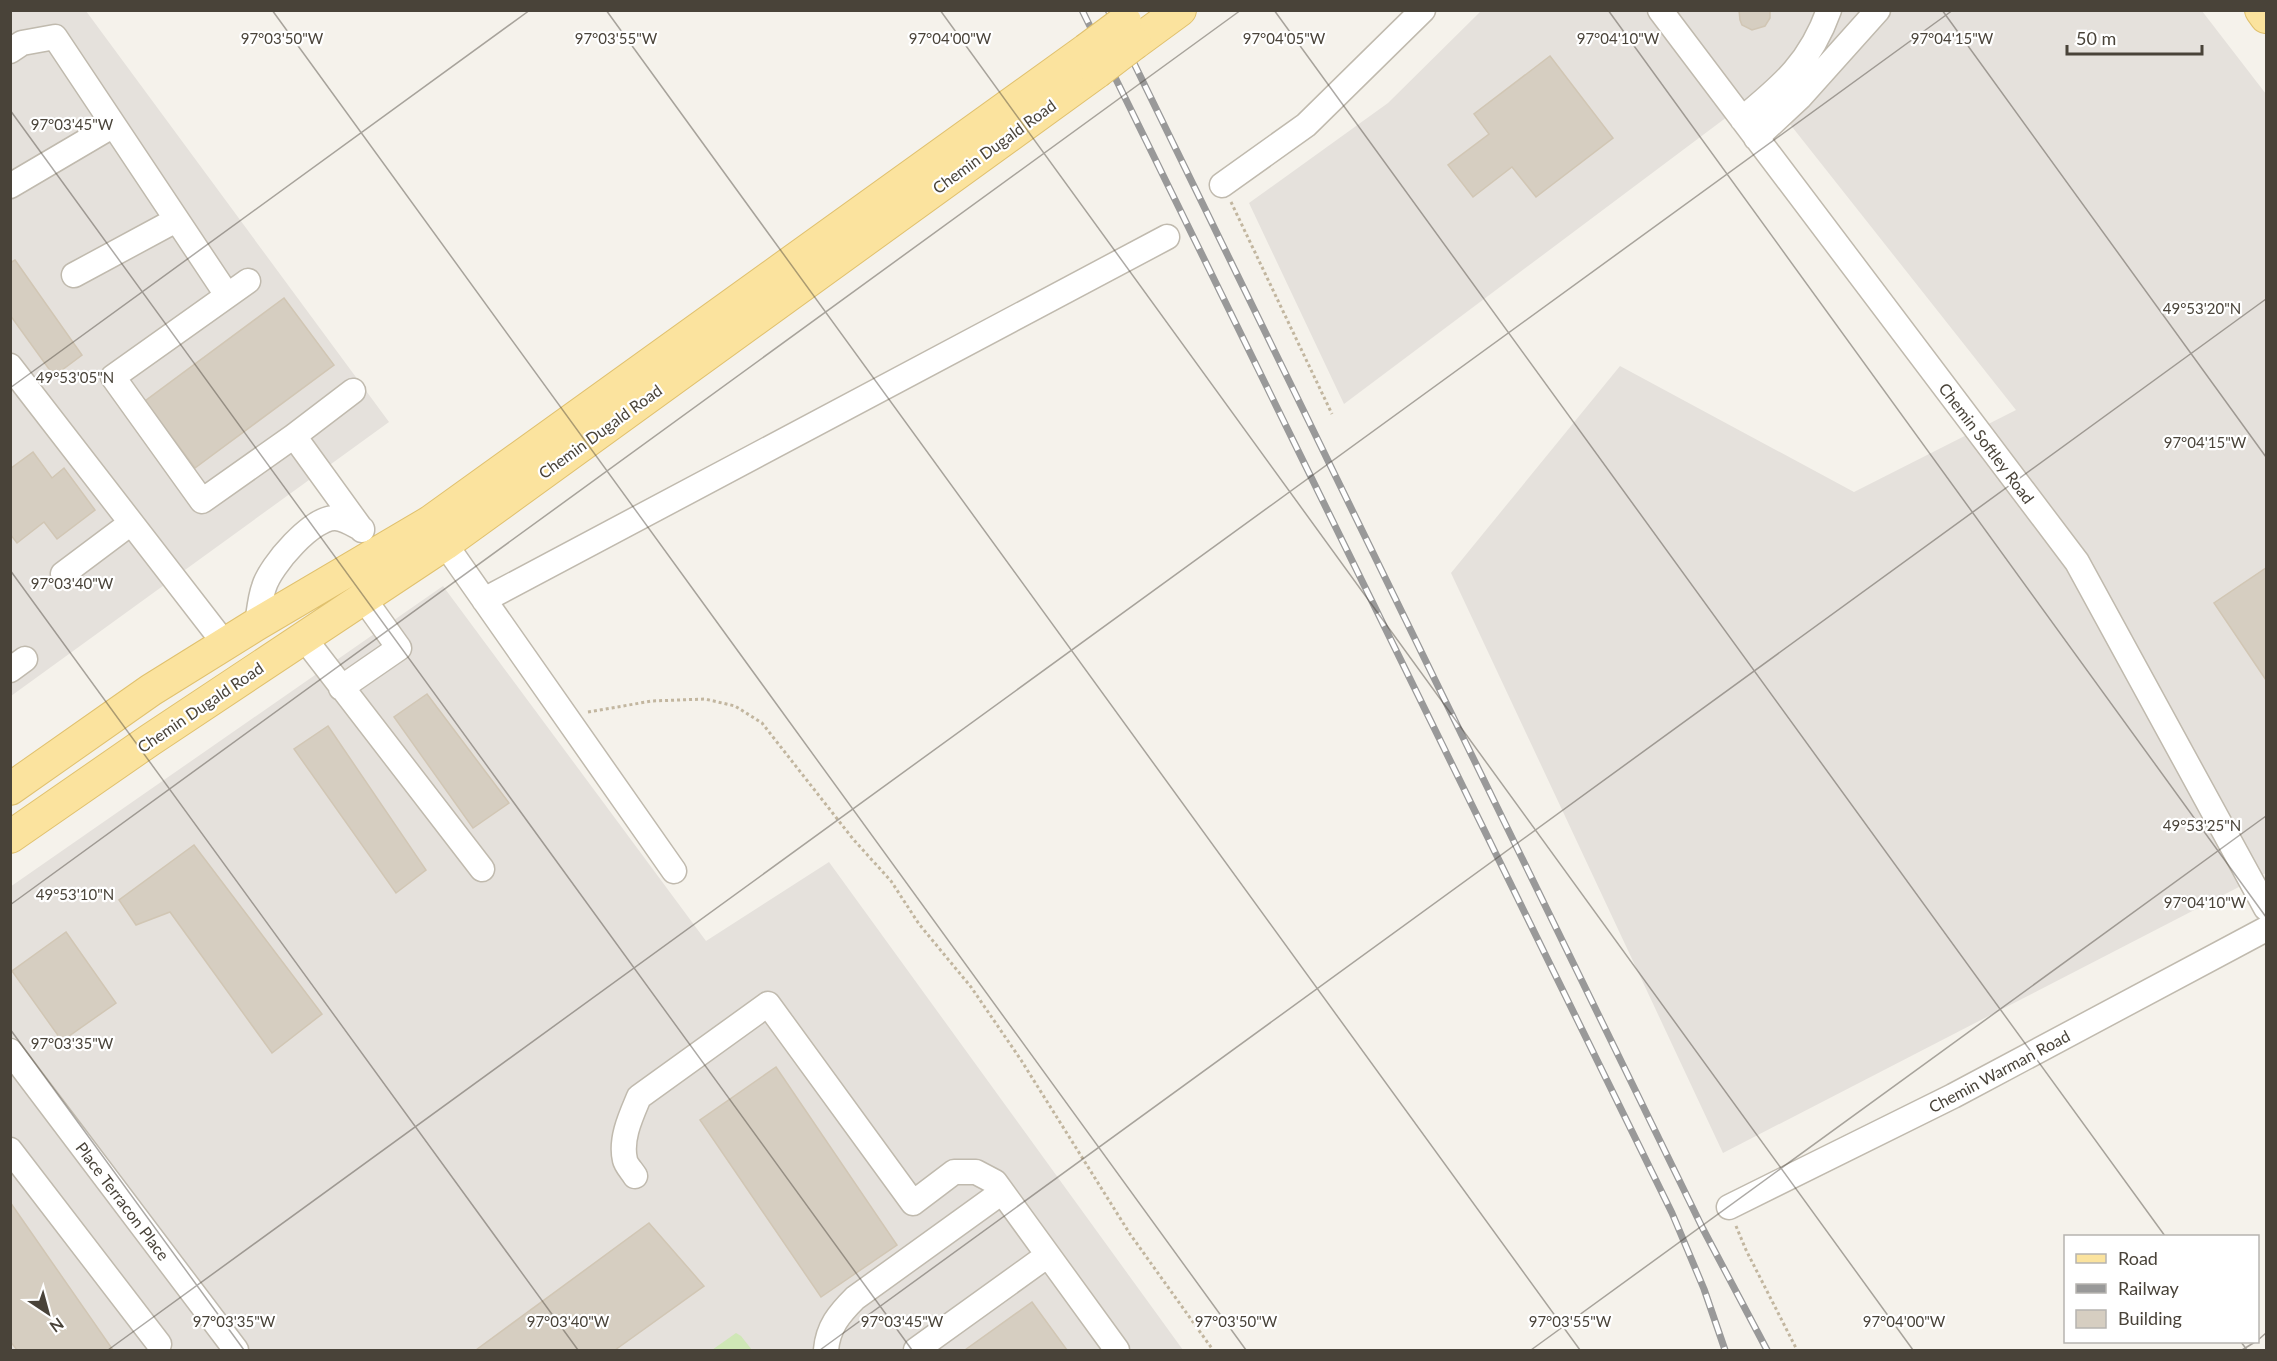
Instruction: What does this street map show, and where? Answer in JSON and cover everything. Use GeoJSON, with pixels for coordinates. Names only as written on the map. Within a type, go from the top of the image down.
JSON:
{"type":"FeatureCollection","features":[{"type":"Feature","properties":{"kind":"main road","name":"Chemin Dugald Road"},"geometry":{"type":"LineString","coordinates":[[10,837],[150,740],[445,544],[1091,61],[1134,25],[1180,10]]}},
{"type":"Feature","properties":{"kind":"main road"},"geometry":{"type":"LineString","coordinates":[[2261,10],[2266,17]]}},
{"type":"Feature","properties":{"kind":"main road","name":"Chemin Dugald Road"},"geometry":{"type":"LineString","coordinates":[[10,789],[151,690],[257,624],[371,541],[430,522],[1091,61]]}},
{"type":"Feature","properties":{"kind":"street"},"geometry":{"type":"LineString","coordinates":[[1222,184],[1306,124],[1423,10]]}},
{"type":"Feature","properties":{"kind":"street","name":"Chemin Softley Road"},"geometry":{"type":"LineString","coordinates":[[1660,10],[2077,562],[2266,908]]}},
{"type":"Feature","properties":{"kind":"street"},"geometry":{"type":"LineString","coordinates":[[1749,129],[1808,56],[1829,10]]}},
{"type":"Feature","properties":{"kind":"street"},"geometry":{"type":"LineString","coordinates":[[1749,129],[1800,97],[1878,10]]}},
{"type":"Feature","properties":{"kind":"street"},"geometry":{"type":"LineString","coordinates":[[10,51],[22,43],[55,38],[227,295]]}},
{"type":"Feature","properties":{"kind":"street"},"geometry":{"type":"LineString","coordinates":[[10,186],[112,126]]}},
{"type":"Feature","properties":{"kind":"street"},"geometry":{"type":"LineString","coordinates":[[74,275],[176,220]]}},
{"type":"Feature","properties":{"kind":"street"},"geometry":{"type":"LineString","coordinates":[[484,600],[1167,237]]}},
{"type":"Feature","properties":{"kind":"street"},"geometry":{"type":"LineString","coordinates":[[248,281],[113,376],[202,501],[353,391]]}},
{"type":"Feature","properties":{"kind":"street"},"geometry":{"type":"LineString","coordinates":[[10,366],[225,644]]}},
{"type":"Feature","properties":{"kind":"street"},"geometry":{"type":"LineString","coordinates":[[294,436],[396,578]]}},
{"type":"Feature","properties":{"kind":"street"},"geometry":{"type":"LineString","coordinates":[[257,624],[264,585],[278,563],[315,524],[335,518],[349,521],[371,541]]}},
{"type":"Feature","properties":{"kind":"street"},"geometry":{"type":"LineString","coordinates":[[63,574],[131,523]]}},
{"type":"Feature","properties":{"kind":"street"},"geometry":{"type":"LineString","coordinates":[[445,544],[674,871]]}},
{"type":"Feature","properties":{"kind":"street"},"geometry":{"type":"LineString","coordinates":[[341,688],[399,648],[364,599]]}},
{"type":"Feature","properties":{"kind":"street"},"geometry":{"type":"LineString","coordinates":[[304,638],[482,869]]}},
{"type":"Feature","properties":{"kind":"street","name":"Chemin Warman Road"},"geometry":{"type":"LineString","coordinates":[[1729,1207],[1953,1096],[2266,929]]}},
{"type":"Feature","properties":{"kind":"street"},"geometry":{"type":"LineString","coordinates":[[635,1176],[625,1162],[624,1146],[629,1119],[639,1097],[768,1004],[913,1203],[954,1172],[976,1172],[995,1182],[1117,1350]]}},
{"type":"Feature","properties":{"kind":"street","name":"Place Terracon Place"},"geometry":{"type":"LineString","coordinates":[[10,1051],[236,1350]]}},
{"type":"Feature","properties":{"kind":"street"},"geometry":{"type":"LineString","coordinates":[[10,1150],[159,1344]]}},
{"type":"Feature","properties":{"kind":"street"},"geometry":{"type":"LineString","coordinates":[[826,1350],[827,1336],[838,1314],[855,1298],[1002,1192]]}},
{"type":"Feature","properties":{"kind":"street"},"geometry":{"type":"LineString","coordinates":[[916,1350],[1048,1255]]}},
{"type":"Feature","properties":{"kind":"path"},"geometry":{"type":"LineString","coordinates":[[1222,184],[1332,414]]}},
{"type":"Feature","properties":{"kind":"path"},"geometry":{"type":"LineString","coordinates":[[566,716],[652,701],[705,699],[735,706],[762,723],[853,839],[891,881],[919,924],[971,987],[1022,1059],[1130,1234],[1214,1350]]}},
{"type":"Feature","properties":{"kind":"path"},"geometry":{"type":"LineString","coordinates":[[1729,1207],[1746,1250],[1797,1350]]}},
{"type":"Feature","properties":{"kind":"shaded area"},"geometry":{"type":"Polygon","coordinates":[[[11,11],[86,11],[389,422],[11,696],[11,11]]]}},
{"type":"Feature","properties":{"kind":"shaded area"},"geometry":{"type":"Polygon","coordinates":[[[1481,11],[2202,11],[2266,94],[2266,873],[1723,1153],[1451,573],[1620,366],[1854,492],[2016,410],[1763,90],[1344,404],[1249,203],[1388,103],[1481,11]]]}},
{"type":"Feature","properties":{"kind":"shaded area"},"geometry":{"type":"Polygon","coordinates":[[[443,586],[706,941],[829,862],[1183,1350],[11,1350],[10,887],[443,586]]]}},
{"type":"Feature","properties":{"kind":"green space"},"geometry":{"type":"Polygon","coordinates":[[[736,1333],[752,1350],[712,1350],[736,1333]]]}},
{"type":"Feature","properties":{"kind":"building"},"geometry":{"type":"Polygon","coordinates":[[[1739,10],[1770,10],[1770,18],[1765,26],[1752,30],[1742,25],[1739,10]]]}},
{"type":"Feature","properties":{"kind":"building"},"geometry":{"type":"Polygon","coordinates":[[[1550,56],[1613,138],[1536,197],[1512,167],[1473,197],[1448,165],[1489,134],[1474,114],[1550,56]]]}},
{"type":"Feature","properties":{"kind":"building"},"geometry":{"type":"Polygon","coordinates":[[[15,260],[82,355],[54,376],[10,315],[10,263],[15,260]]]}},
{"type":"Feature","properties":{"kind":"building"},"geometry":{"type":"Polygon","coordinates":[[[284,298],[334,365],[195,468],[145,401],[284,298]]]}},
{"type":"Feature","properties":{"kind":"building"},"geometry":{"type":"Polygon","coordinates":[[[33,452],[52,478],[64,468],[95,510],[57,539],[44,522],[17,543],[10,534],[10,469],[33,452]]]}},
{"type":"Feature","properties":{"kind":"building"},"geometry":{"type":"Polygon","coordinates":[[[2266,568],[2266,680],[2214,603],[2266,568]]]}},
{"type":"Feature","properties":{"kind":"building"},"geometry":{"type":"Polygon","coordinates":[[[427,694],[509,803],[473,828],[394,717],[427,694]]]}},
{"type":"Feature","properties":{"kind":"building"},"geometry":{"type":"Polygon","coordinates":[[[328,726],[426,870],[396,893],[294,749],[328,726]]]}},
{"type":"Feature","properties":{"kind":"building"},"geometry":{"type":"Polygon","coordinates":[[[194,845],[322,1014],[272,1053],[170,912],[136,925],[119,900],[194,845]]]}},
{"type":"Feature","properties":{"kind":"building"},"geometry":{"type":"Polygon","coordinates":[[[66,932],[116,1003],[62,1041],[12,971],[66,932]]]}},
{"type":"Feature","properties":{"kind":"building"},"geometry":{"type":"Polygon","coordinates":[[[776,1067],[897,1245],[821,1297],[700,1120],[776,1067]]]}},
{"type":"Feature","properties":{"kind":"building"},"geometry":{"type":"Polygon","coordinates":[[[10,1202],[113,1350],[17,1350],[10,1341],[10,1202]]]}},
{"type":"Feature","properties":{"kind":"building"},"geometry":{"type":"Polygon","coordinates":[[[649,1223],[704,1286],[615,1350],[476,1350],[649,1223]]]}},
{"type":"Feature","properties":{"kind":"building"},"geometry":{"type":"Polygon","coordinates":[[[1032,1302],[1067,1350],[965,1350],[1032,1302]]]}},
{"type":"Feature","properties":{"kind":"railway"},"geometry":{"type":"LineString","coordinates":[[1082,10],[1672,1213],[1704,1289],[1725,1350]]}},
{"type":"Feature","properties":{"kind":"railway"},"geometry":{"type":"LineString","coordinates":[[1108,10],[1703,1229],[1767,1350]]}}]}
